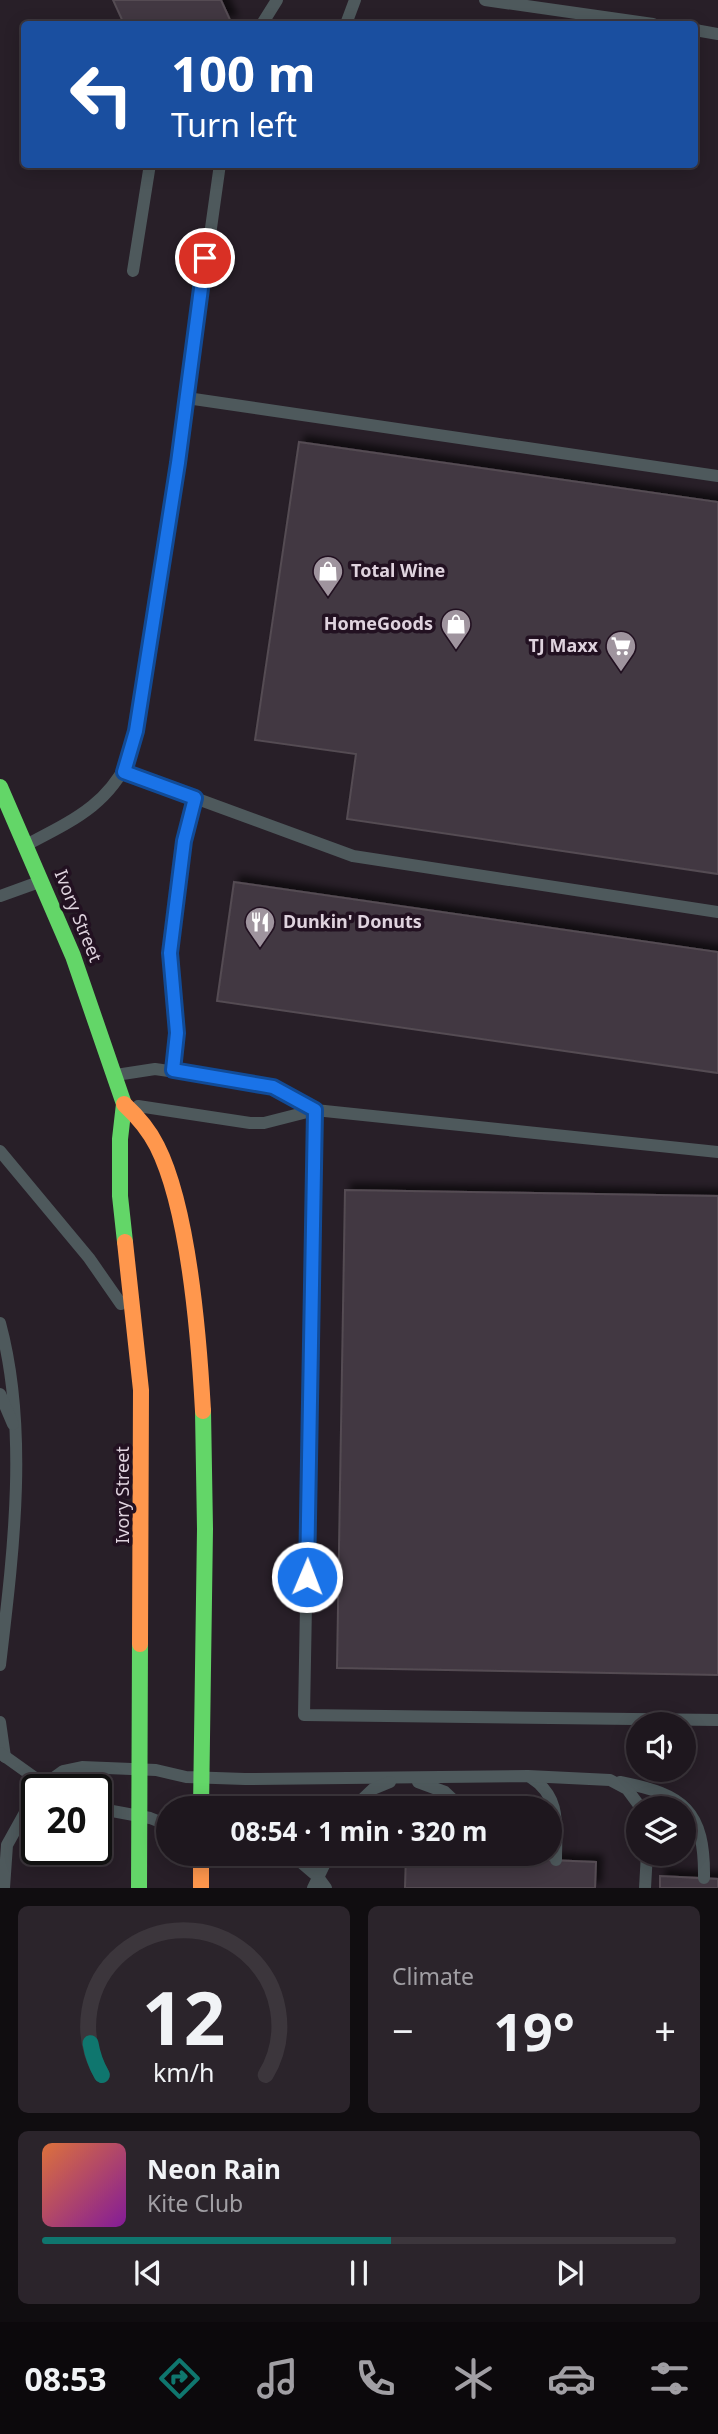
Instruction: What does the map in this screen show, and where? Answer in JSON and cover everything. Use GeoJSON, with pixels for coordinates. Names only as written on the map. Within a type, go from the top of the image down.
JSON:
{"type":"FeatureCollection","features":[{"type":"Feature","properties":{"kind":"street","name":"Ivory Street"},"geometry":{"type":"LineString","coordinates":[[0,786],[43,881],[93,1006],[124,1104],[120,1139],[120,1196],[138,1340],[142,1439],[139,1888]]}},
{"type":"Feature","properties":{"kind":"street","name":"Ivory Street"},"geometry":{"type":"LineString","coordinates":[[124,1104],[149,1131],[171,1181],[197,1331],[202,1391],[204,1491],[201,1796]]}},
{"type":"Feature","properties":{"kind":"street"},"geometry":{"type":"LineString","coordinates":[[201,1866],[201,1888]]}},
{"type":"Feature","properties":{"kind":"lane"},"geometry":{"type":"LineString","coordinates":[[264,21],[277,0]]}},
{"type":"Feature","properties":{"kind":"lane"},"geometry":{"type":"LineString","coordinates":[[347,21],[355,0]]}},
{"type":"Feature","properties":{"kind":"lane"},"geometry":{"type":"LineString","coordinates":[[485,0],[632,21]]}},
{"type":"Feature","properties":{"kind":"lane"},"geometry":{"type":"LineString","coordinates":[[698,31],[718,34]]}},
{"type":"Feature","properties":{"kind":"lane"},"geometry":{"type":"LineString","coordinates":[[133,271],[149,168]]}},
{"type":"Feature","properties":{"kind":"lane"},"geometry":{"type":"LineString","coordinates":[[27,845],[96,806],[124,772],[136,731],[219,168]]}},
{"type":"Feature","properties":{"kind":"lane"},"geometry":{"type":"LineString","coordinates":[[187,398],[718,476]]}},
{"type":"Feature","properties":{"kind":"lane"},"geometry":{"type":"LineString","coordinates":[[124,772],[353,856],[718,912]]}},
{"type":"Feature","properties":{"kind":"lane"},"geometry":{"type":"LineString","coordinates":[[173,1070],[177,1033],[170,953],[184,841],[195,798]]}},
{"type":"Feature","properties":{"kind":"lane"},"geometry":{"type":"LineString","coordinates":[[0,896],[43,881]]}},
{"type":"Feature","properties":{"kind":"lane"},"geometry":{"type":"LineString","coordinates":[[115,1075],[155,1069],[173,1070],[273,1087],[315,1110]]}},
{"type":"Feature","properties":{"kind":"lane"},"geometry":{"type":"LineString","coordinates":[[124,1104],[250,1123],[264,1123],[315,1110],[718,1152]]}},
{"type":"Feature","properties":{"kind":"lane"},"geometry":{"type":"LineString","coordinates":[[315,1110],[304,1715],[718,1720]]}},
{"type":"Feature","properties":{"kind":"lane"},"geometry":{"type":"LineString","coordinates":[[0,1151],[89,1258],[124,1308],[138,1340]]}},
{"type":"Feature","properties":{"kind":"lane"},"geometry":{"type":"LineString","coordinates":[[0,1323],[15,1396],[14,1518],[0,1665]]}},
{"type":"Feature","properties":{"kind":"lane"},"geometry":{"type":"LineString","coordinates":[[0,1394],[13,1424]]}},
{"type":"Feature","properties":{"kind":"lane"},"geometry":{"type":"LineString","coordinates":[[0,1723],[2,1757],[23,1774]]}},
{"type":"Feature","properties":{"kind":"lane"},"geometry":{"type":"LineString","coordinates":[[60,1774],[82,1767],[140,1769],[201,1778],[400,1779],[528,1776],[610,1780],[659,1792],[691,1813],[704,1841],[704,1878]]}},
{"type":"Feature","properties":{"kind":"lane"},"geometry":{"type":"LineString","coordinates":[[528,1776],[551,1796]]}},
{"type":"Feature","properties":{"kind":"lane"},"geometry":{"type":"LineString","coordinates":[[366,1796],[373,1789],[400,1779],[445,1792],[449,1796]]}},
{"type":"Feature","properties":{"kind":"lane"},"geometry":{"type":"LineString","coordinates":[[610,1780],[632,1796]]}},
{"type":"Feature","properties":{"kind":"lane"},"geometry":{"type":"LineString","coordinates":[[112,1811],[156,1821]]}},
{"type":"Feature","properties":{"kind":"lane"},"geometry":{"type":"LineString","coordinates":[[4,1888],[7,1845],[21,1823]]}},
{"type":"Feature","properties":{"kind":"lane"},"geometry":{"type":"LineString","coordinates":[[302,1866],[319,1884],[325,1866]]}},
{"type":"Feature","properties":{"kind":"lane"},"geometry":{"type":"LineString","coordinates":[[645,1888],[646,1866]]}},
{"type":"Feature","properties":{"kind":"building"},"geometry":{"type":"Polygon","coordinates":[[[113,0],[221,0],[231,21],[123,21],[113,0]]]}},
{"type":"Feature","properties":{"kind":"building"},"geometry":{"type":"Polygon","coordinates":[[[299,442],[718,502],[718,874],[347,819],[356,754],[255,740],[299,442]]]}},
{"type":"Feature","properties":{"kind":"building"},"geometry":{"type":"Polygon","coordinates":[[[234,882],[718,952],[718,1073],[217,1001],[234,882]]]}},
{"type":"Feature","properties":{"kind":"building"},"geometry":{"type":"Polygon","coordinates":[[[345,1190],[718,1196],[718,1675],[337,1668],[345,1190]]]}},
{"type":"Feature","properties":{"kind":"building"},"geometry":{"type":"Polygon","coordinates":[[[562,1861],[596,1862],[595,1888],[405,1888],[406,1866],[562,1866],[562,1861]]]}},
{"type":"Feature","properties":{"kind":"building"},"geometry":{"type":"Polygon","coordinates":[[[660,1876],[718,1879],[718,1888],[660,1888],[660,1876]]]}},
{"type":"Feature","properties":{"kind":"traffic: fast"},"geometry":{"type":"LineString","coordinates":[[0,787],[73,956],[124,1104],[120,1139],[120,1196],[125,1242]]}},
{"type":"Feature","properties":{"kind":"traffic: fast"},"geometry":{"type":"LineString","coordinates":[[201,1796],[205,1529],[203,1411]]}},
{"type":"Feature","properties":{"kind":"traffic: fast"},"geometry":{"type":"LineString","coordinates":[[139,1888],[140,1644]]}},
{"type":"Feature","properties":{"kind":"traffic: slow"},"geometry":{"type":"LineString","coordinates":[[124,1104],[157,1146],[177,1204],[185,1239],[195,1312],[203,1411]]}},
{"type":"Feature","properties":{"kind":"traffic: slow"},"geometry":{"type":"LineString","coordinates":[[125,1242],[141,1390],[140,1644]]}},
{"type":"Feature","properties":{"kind":"traffic: slow"},"geometry":{"type":"LineString","coordinates":[[201,1866],[201,1888]]}},
{"type":"Feature","properties":{"kind":"place","name":"Total Wine"},"geometry":{"type":"Point","coordinates":[328,598]}},
{"type":"Feature","properties":{"kind":"place","name":"HomeGoods"},"geometry":{"type":"Point","coordinates":[456,651]}},
{"type":"Feature","properties":{"kind":"place","name":"TJ Maxx"},"geometry":{"type":"Point","coordinates":[621,673]}},
{"type":"Feature","properties":{"kind":"place","name":"Dunkin' Donuts"},"geometry":{"type":"Point","coordinates":[260,949]}},
{"type":"Feature","properties":{"kind":"route"},"geometry":{"type":"LineString","coordinates":[[205,258],[178,463],[136,731],[124,772],[195,798],[184,841],[170,953],[169,971],[177,1021],[173,1070],[273,1087],[315,1110],[307,1577]]}}]}
